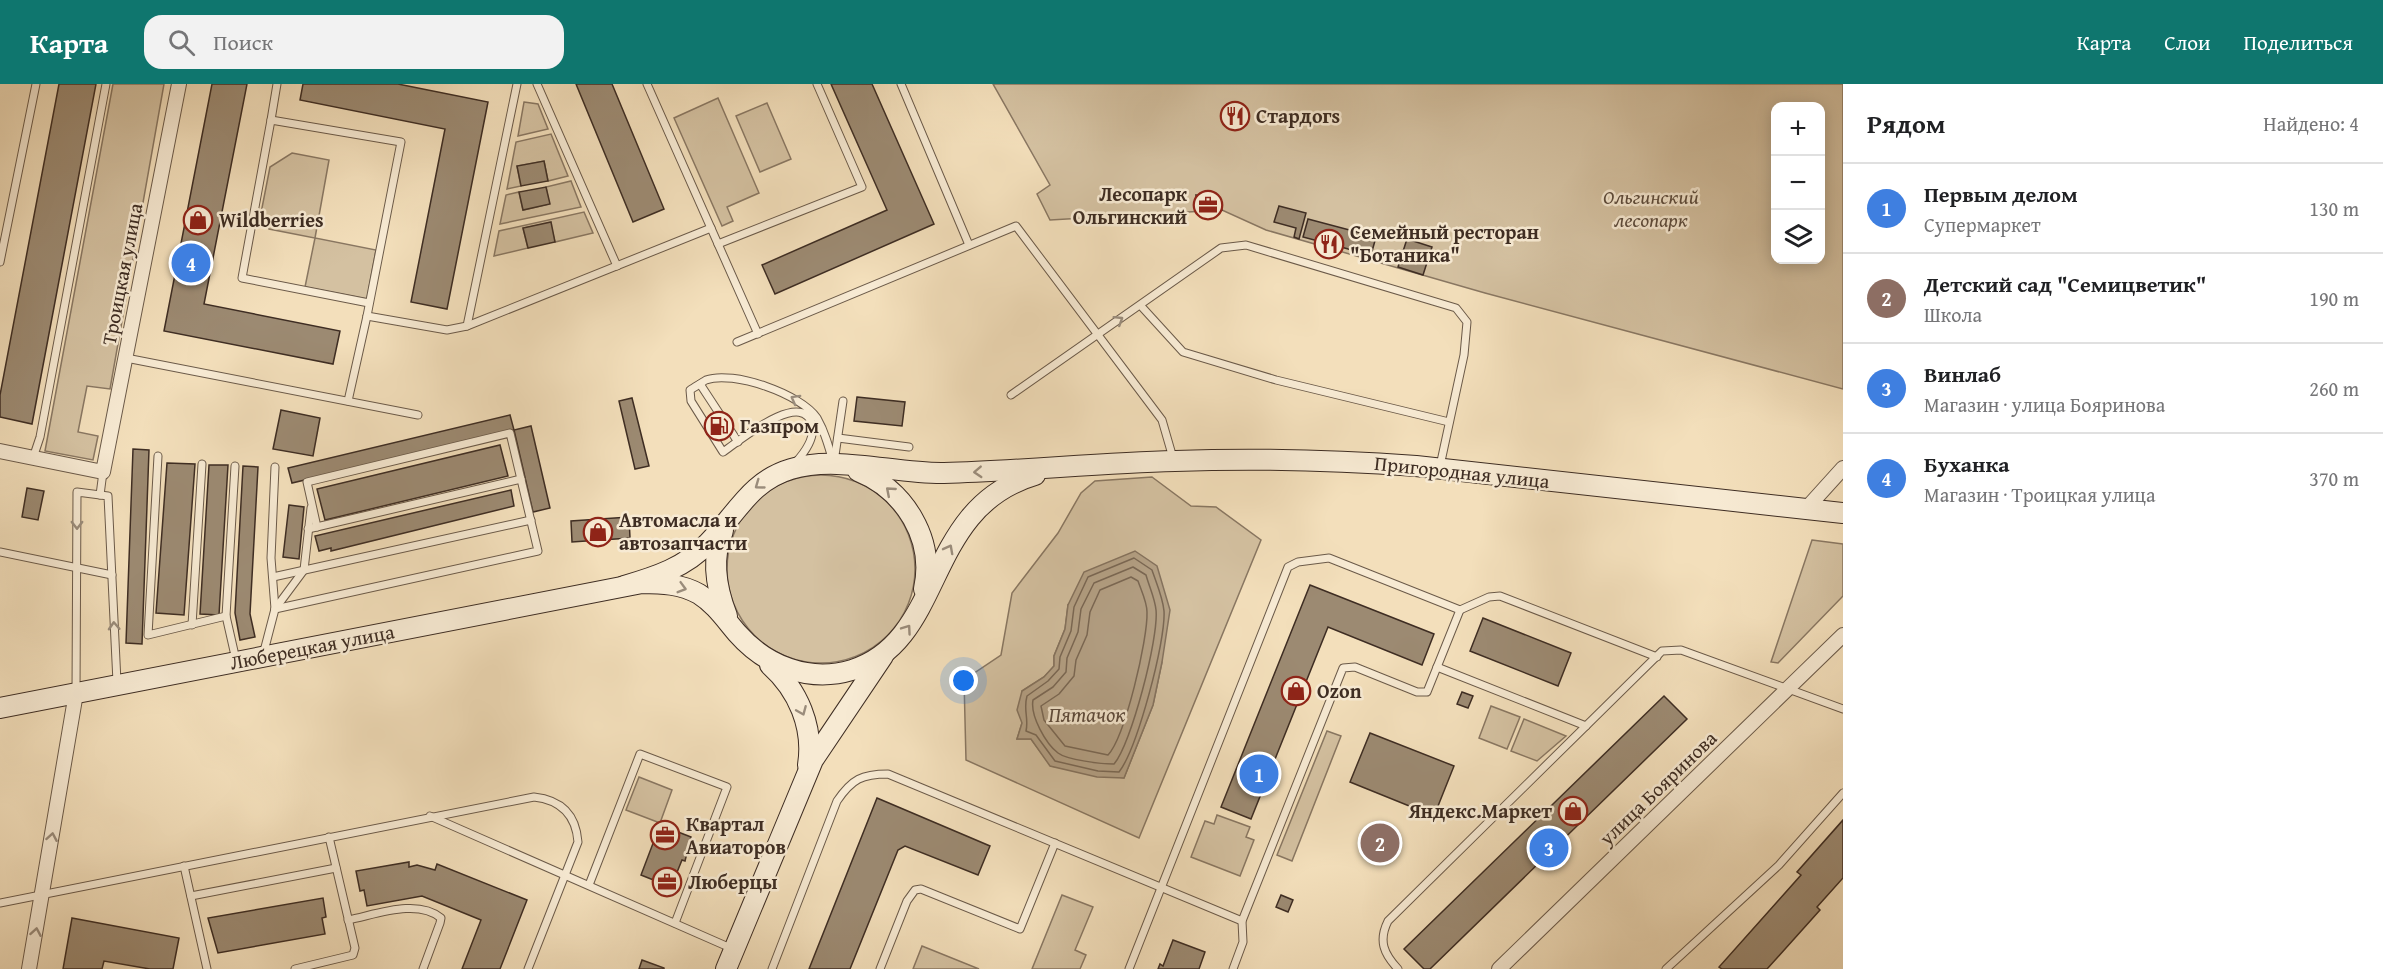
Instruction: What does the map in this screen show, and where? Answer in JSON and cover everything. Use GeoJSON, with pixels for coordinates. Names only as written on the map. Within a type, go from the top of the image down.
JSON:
{"type":"FeatureCollection","features":[{"type":"Feature","properties":{"kind":"main road","name":"Пригородная улица"},"geometry":{"type":"LineString","coordinates":[[1079,467],[1174,460],[1345,460],[1806,509],[1840,515]]}},
{"type":"Feature","properties":{"kind":"main road"},"geometry":{"type":"LineString","coordinates":[[624,586],[663,574],[679,565],[708,544],[741,501],[756,486],[791,468],[812,464],[942,473],[1079,467]]}},
{"type":"Feature","properties":{"kind":"main road"},"geometry":{"type":"LineString","coordinates":[[834,465],[872,477],[904,504],[915,521],[924,550],[926,581],[922,601]]}},
{"type":"Feature","properties":{"kind":"main road"},"geometry":{"type":"LineString","coordinates":[[726,969],[803,782],[827,736],[886,652],[902,637],[958,531],[976,509],[1014,481],[1079,467]]}},
{"type":"Feature","properties":{"kind":"main road"},"geometry":{"type":"LineString","coordinates":[[729,517],[716,556],[716,578],[724,608],[738,634]]}},
{"type":"Feature","properties":{"kind":"main road"},"geometry":{"type":"LineString","coordinates":[[624,586],[657,584],[688,589],[712,603],[753,650],[790,686],[806,721],[810,750],[803,782]]}},
{"type":"Feature","properties":{"kind":"main road","name":"Люберецкая улица"},"geometry":{"type":"LineString","coordinates":[[0,708],[624,586]]}},
{"type":"Feature","properties":{"kind":"main road"},"geometry":{"type":"LineString","coordinates":[[753,650],[789,669],[820,674],[850,670],[886,652]]}},
{"type":"Feature","properties":{"kind":"street","name":"Троицкая улица"},"geometry":{"type":"LineString","coordinates":[[104,472],[179,84]]}},
{"type":"Feature","properties":{"kind":"street"},"geometry":{"type":"LineString","coordinates":[[0,451],[104,472]]}},
{"type":"Feature","properties":{"kind":"street"},"geometry":{"type":"LineString","coordinates":[[1806,509],[1843,468]]}},
{"type":"Feature","properties":{"kind":"street","name":"улица Бояринова"},"geometry":{"type":"LineString","coordinates":[[1499,969],[1843,635]]}},
{"type":"Feature","properties":{"kind":"street"},"geometry":{"type":"LineString","coordinates":[[29,969],[76,693]]}},
{"type":"Feature","properties":{"kind":"lane"},"geometry":{"type":"LineString","coordinates":[[0,262],[36,84]]}},
{"type":"Feature","properties":{"kind":"lane"},"geometry":{"type":"LineString","coordinates":[[33,458],[40,437],[106,84]]}},
{"type":"Feature","properties":{"kind":"lane"},"geometry":{"type":"LineString","coordinates":[[277,84],[242,278],[369,303]]}},
{"type":"Feature","properties":{"kind":"lane"},"geometry":{"type":"LineString","coordinates":[[467,326],[518,84]]}},
{"type":"Feature","properties":{"kind":"lane"},"geometry":{"type":"LineString","coordinates":[[537,84],[617,266]]}},
{"type":"Feature","properties":{"kind":"lane"},"geometry":{"type":"LineString","coordinates":[[647,84],[758,334]]}},
{"type":"Feature","properties":{"kind":"lane"},"geometry":{"type":"LineString","coordinates":[[718,244],[862,187],[817,84]]}},
{"type":"Feature","properties":{"kind":"lane"},"geometry":{"type":"LineString","coordinates":[[901,84],[969,245]]}},
{"type":"Feature","properties":{"kind":"lane"},"geometry":{"type":"LineString","coordinates":[[271,120],[400,142],[367,316],[348,401]]}},
{"type":"Feature","properties":{"kind":"lane"},"geometry":{"type":"LineString","coordinates":[[737,342],[1016,226],[1162,420],[1174,460]]}},
{"type":"Feature","properties":{"kind":"lane"},"geometry":{"type":"LineString","coordinates":[[367,316],[447,330],[467,326],[711,228]]}},
{"type":"Feature","properties":{"kind":"lane"},"geometry":{"type":"LineString","coordinates":[[1011,395],[1221,248],[1246,245],[1456,308],[1467,322],[1464,355],[1440,469]]}},
{"type":"Feature","properties":{"kind":"lane"},"geometry":{"type":"LineString","coordinates":[[1141,306],[1183,352],[1276,380],[1449,422]]}},
{"type":"Feature","properties":{"kind":"lane"},"geometry":{"type":"LineString","coordinates":[[126,358],[418,414]]}},
{"type":"Feature","properties":{"kind":"lane"},"geometry":{"type":"LineString","coordinates":[[791,468],[807,447],[813,430],[811,422],[803,412],[784,413],[723,452],[691,400],[690,390],[708,380],[730,380],[770,387],[804,404],[817,418],[825,434],[834,465]]}},
{"type":"Feature","properties":{"kind":"lane"},"geometry":{"type":"LineString","coordinates":[[700,384],[738,442]]}},
{"type":"Feature","properties":{"kind":"lane"},"geometry":{"type":"LineString","coordinates":[[834,465],[843,401]]}},
{"type":"Feature","properties":{"kind":"lane"},"geometry":{"type":"LineString","coordinates":[[275,609],[538,551],[510,433],[306,482],[317,527]]}},
{"type":"Feature","properties":{"kind":"lane"},"geometry":{"type":"LineString","coordinates":[[838,438],[909,447]]}},
{"type":"Feature","properties":{"kind":"lane"},"geometry":{"type":"LineString","coordinates":[[158,456],[148,635],[226,616]]}},
{"type":"Feature","properties":{"kind":"lane"},"geometry":{"type":"LineString","coordinates":[[192,625],[202,464]]}},
{"type":"Feature","properties":{"kind":"lane"},"geometry":{"type":"LineString","coordinates":[[235,466],[226,616],[237,661]]}},
{"type":"Feature","properties":{"kind":"lane"},"geometry":{"type":"LineString","coordinates":[[263,656],[275,609],[273,577],[275,467]]}},
{"type":"Feature","properties":{"kind":"lane"},"geometry":{"type":"LineString","coordinates":[[100,495],[104,472]]}},
{"type":"Feature","properties":{"kind":"lane"},"geometry":{"type":"LineString","coordinates":[[308,529],[521,479]]}},
{"type":"Feature","properties":{"kind":"lane"},"geometry":{"type":"LineString","coordinates":[[76,693],[77,492],[108,496],[117,685]]}},
{"type":"Feature","properties":{"kind":"lane"},"geometry":{"type":"LineString","coordinates":[[275,609],[304,570],[311,502]]}},
{"type":"Feature","properties":{"kind":"lane"},"geometry":{"type":"LineString","coordinates":[[273,577],[531,520]]}},
{"type":"Feature","properties":{"kind":"lane"},"geometry":{"type":"LineString","coordinates":[[0,552],[112,575]]}},
{"type":"Feature","properties":{"kind":"lane"},"geometry":{"type":"LineString","coordinates":[[1129,969],[1288,567],[1298,562],[1329,558],[1460,610]]}},
{"type":"Feature","properties":{"kind":"lane"},"geometry":{"type":"LineString","coordinates":[[1233,969],[1243,942],[1242,921],[1343,668],[1355,668],[1422,693],[1427,692],[1460,610],[1489,597],[1500,596],[1657,657]]}},
{"type":"Feature","properties":{"kind":"lane"},"geometry":{"type":"LineString","coordinates":[[1398,969],[1387,957],[1383,948],[1384,929],[1388,921],[1657,657],[1668,649],[1681,650],[1843,709]]}},
{"type":"Feature","properties":{"kind":"lane"},"geometry":{"type":"LineString","coordinates":[[1437,668],[1586,726]]}},
{"type":"Feature","properties":{"kind":"lane"},"geometry":{"type":"LineString","coordinates":[[589,885],[640,754],[727,788],[675,923]]}},
{"type":"Feature","properties":{"kind":"lane"},"geometry":{"type":"LineString","coordinates":[[772,969],[837,801],[848,786],[867,774],[888,774],[1242,921]]}},
{"type":"Feature","properties":{"kind":"lane"},"geometry":{"type":"LineString","coordinates":[[1666,969],[1779,865],[1843,793]]}},
{"type":"Feature","properties":{"kind":"lane"},"geometry":{"type":"LineString","coordinates":[[0,903],[522,798],[546,798],[557,803],[573,819],[578,830],[578,842],[528,969]]}},
{"type":"Feature","properties":{"kind":"lane"},"geometry":{"type":"LineString","coordinates":[[430,816],[735,949]]}},
{"type":"Feature","properties":{"kind":"lane"},"geometry":{"type":"LineString","coordinates":[[295,969],[353,955],[355,948],[328,837]]}},
{"type":"Feature","properties":{"kind":"lane"},"geometry":{"type":"LineString","coordinates":[[880,969],[907,901],[915,890],[921,889],[1020,929],[1055,843]]}},
{"type":"Feature","properties":{"kind":"lane"},"geometry":{"type":"LineString","coordinates":[[184,866],[207,969]]}},
{"type":"Feature","properties":{"kind":"lane"},"geometry":{"type":"LineString","coordinates":[[191,896],[336,868]]}},
{"type":"Feature","properties":{"kind":"lane"},"geometry":{"type":"LineString","coordinates":[[348,920],[412,909],[437,915],[441,918],[441,924],[423,969]]}},
{"type":"Feature","properties":{"kind":"green space"},"geometry":{"type":"Polygon","coordinates":[[[113,84],[164,84],[110,389],[87,386],[78,432],[98,436],[93,460],[45,451],[113,84]]]}},
{"type":"Feature","properties":{"kind":"green space","name":"Ольгинский лесопарк"},"geometry":{"type":"Polygon","coordinates":[[[993,84],[1843,84],[1843,389],[1485,293],[1266,230],[1222,210],[1050,220],[1037,194],[1050,185],[993,84]]]}},
{"type":"Feature","properties":{"kind":"green space"},"geometry":{"type":"Polygon","coordinates":[[[718,98],[759,193],[727,207],[733,221],[722,226],[674,118],[718,98]]]}},
{"type":"Feature","properties":{"kind":"green space"},"geometry":{"type":"Polygon","coordinates":[[[524,102],[538,104],[548,129],[518,136],[524,102]]]}},
{"type":"Feature","properties":{"kind":"green space"},"geometry":{"type":"Polygon","coordinates":[[[767,103],[791,159],[760,172],[736,116],[767,103]]]}},
{"type":"Feature","properties":{"kind":"green space"},"geometry":{"type":"Polygon","coordinates":[[[551,134],[568,176],[548,181],[544,161],[517,166],[521,186],[507,189],[516,142],[551,134]]]}},
{"type":"Feature","properties":{"kind":"green space"},"geometry":{"type":"Polygon","coordinates":[[[292,153],[329,160],[315,238],[269,229],[260,218],[270,167],[292,153]]]}},
{"type":"Feature","properties":{"kind":"green space"},"geometry":{"type":"Polygon","coordinates":[[[571,181],[581,207],[500,224],[506,195],[519,192],[523,210],[549,204],[546,187],[571,181]]]}},
{"type":"Feature","properties":{"kind":"green space"},"geometry":{"type":"Polygon","coordinates":[[[584,212],[593,233],[555,242],[550,223],[523,228],[528,248],[494,256],[499,231],[584,212]]]}},
{"type":"Feature","properties":{"kind":"green space"},"geometry":{"type":"Polygon","coordinates":[[[315,238],[376,250],[367,299],[305,287],[315,238]]]}},
{"type":"Feature","properties":{"kind":"green space"},"geometry":{"type":"Polygon","coordinates":[[[830,475],[857,482],[888,502],[908,533],[914,551],[914,587],[908,605],[888,636],[857,656],[839,662],[812,663],[777,652],[761,642],[748,629],[734,605],[728,587],[727,560],[738,525],[748,509],[761,496],[785,482],[803,476],[830,475]]]}},
{"type":"Feature","properties":{"kind":"green space"},"geometry":{"type":"Polygon","coordinates":[[[1152,477],[1191,506],[1216,507],[1261,540],[1139,838],[966,760],[964,680],[1001,655],[1012,593],[1058,533],[1081,493],[1095,481],[1152,477]],[[1068,605],[1065,629],[1054,656],[1054,666],[1044,677],[1022,691],[1022,723],[1017,739],[1031,739],[1051,766],[1124,778],[1153,705],[1162,662],[1068,605]]]}},
{"type":"Feature","properties":{"kind":"green space"},"geometry":{"type":"Polygon","coordinates":[[[1812,540],[1843,544],[1843,596],[1778,663],[1771,662],[1812,540]]]}},
{"type":"Feature","properties":{"kind":"green space"},"geometry":{"type":"Polygon","coordinates":[[[1491,706],[1520,717],[1507,749],[1479,738],[1491,706]]]}},
{"type":"Feature","properties":{"kind":"green space"},"geometry":{"type":"Polygon","coordinates":[[[1524,719],[1566,736],[1537,761],[1511,751],[1524,719]]]}},
{"type":"Feature","properties":{"kind":"green space"},"geometry":{"type":"Polygon","coordinates":[[[1327,731],[1341,736],[1292,861],[1277,855],[1327,731]]]}},
{"type":"Feature","properties":{"kind":"green space"},"geometry":{"type":"Polygon","coordinates":[[[639,777],[672,790],[660,823],[626,810],[639,777]]]}},
{"type":"Feature","properties":{"kind":"green space"},"geometry":{"type":"Polygon","coordinates":[[[1217,815],[1250,827],[1246,837],[1254,840],[1240,876],[1191,857],[1205,821],[1214,824],[1217,815]]]}},
{"type":"Feature","properties":{"kind":"green space"},"geometry":{"type":"Polygon","coordinates":[[[1062,895],[1093,907],[1075,950],[1086,955],[1080,969],[1032,969],[1062,895]]]}},
{"type":"Feature","properties":{"kind":"green space"},"geometry":{"type":"Polygon","coordinates":[[[922,946],[979,969],[913,969],[922,946]]]}},
{"type":"Feature","properties":{"kind":"water","name":"Пятачок"},"geometry":{"type":"Polygon","coordinates":[[[1135,551],[1157,566],[1170,610],[1153,705],[1124,778],[1097,777],[1050,766],[1031,739],[1017,739],[1022,723],[1017,710],[1022,691],[1044,677],[1054,666],[1054,656],[1065,629],[1068,605],[1084,572],[1135,551]]]}},
{"type":"Feature","properties":{"kind":"building"},"geometry":{"type":"Polygon","coordinates":[[[59,84],[96,84],[32,424],[0,417],[0,395],[59,84]]]}},
{"type":"Feature","properties":{"kind":"building"},"geometry":{"type":"Polygon","coordinates":[[[212,84],[247,84],[204,304],[340,331],[333,364],[164,331],[212,84]]]}},
{"type":"Feature","properties":{"kind":"building"},"geometry":{"type":"Polygon","coordinates":[[[303,84],[398,84],[488,102],[447,309],[411,302],[445,129],[300,100],[303,84]]]}},
{"type":"Feature","properties":{"kind":"building"},"geometry":{"type":"Polygon","coordinates":[[[576,84],[612,84],[664,209],[633,222],[576,84]]]}},
{"type":"Feature","properties":{"kind":"building"},"geometry":{"type":"Polygon","coordinates":[[[831,84],[872,84],[934,224],[775,294],[762,265],[887,210],[831,84]]]}},
{"type":"Feature","properties":{"kind":"building"},"geometry":{"type":"Polygon","coordinates":[[[544,161],[548,181],[521,186],[517,166],[544,161]]]}},
{"type":"Feature","properties":{"kind":"building"},"geometry":{"type":"Polygon","coordinates":[[[546,187],[550,204],[523,210],[519,192],[546,187]]]}},
{"type":"Feature","properties":{"kind":"building","name":"Лесопарк Ольгинский"},"geometry":{"type":"Polygon","coordinates":[[[1196,195],[1219,199],[1222,210],[1196,211],[1196,195]]]}},
{"type":"Feature","properties":{"kind":"building"},"geometry":{"type":"Polygon","coordinates":[[[1279,206],[1306,213],[1299,239],[1294,237],[1296,228],[1274,222],[1279,206]]]}},
{"type":"Feature","properties":{"kind":"building"},"geometry":{"type":"Polygon","coordinates":[[[1308,219],[1376,237],[1371,255],[1303,237],[1308,219]]]}},
{"type":"Feature","properties":{"kind":"building"},"geometry":{"type":"Polygon","coordinates":[[[551,222],[555,242],[528,248],[523,228],[551,222]]]}},
{"type":"Feature","properties":{"kind":"building"},"geometry":{"type":"Polygon","coordinates":[[[1407,239],[1432,247],[1423,275],[1398,267],[1407,239]]]}},
{"type":"Feature","properties":{"kind":"building"},"geometry":{"type":"Polygon","coordinates":[[[857,397],[905,402],[902,426],[854,421],[857,397]]]}},
{"type":"Feature","properties":{"kind":"building"},"geometry":{"type":"Polygon","coordinates":[[[632,398],[649,466],[635,469],[619,401],[632,398]]]}},
{"type":"Feature","properties":{"kind":"building"},"geometry":{"type":"Polygon","coordinates":[[[281,410],[320,418],[313,456],[273,449],[281,410]]]}},
{"type":"Feature","properties":{"kind":"building"},"geometry":{"type":"Polygon","coordinates":[[[510,415],[514,430],[292,483],[288,468],[510,415]]]}},
{"type":"Feature","properties":{"kind":"building"},"geometry":{"type":"Polygon","coordinates":[[[531,426],[550,508],[533,512],[514,430],[531,426]]]}},
{"type":"Feature","properties":{"kind":"building"},"geometry":{"type":"Polygon","coordinates":[[[500,445],[508,476],[325,520],[317,489],[500,445]]]}},
{"type":"Feature","properties":{"kind":"building"},"geometry":{"type":"Polygon","coordinates":[[[133,449],[149,450],[142,644],[126,643],[133,449]]]}},
{"type":"Feature","properties":{"kind":"building"},"geometry":{"type":"Polygon","coordinates":[[[167,463],[195,464],[184,615],[156,613],[167,463]]]}},
{"type":"Feature","properties":{"kind":"building"},"geometry":{"type":"Polygon","coordinates":[[[209,465],[228,465],[219,615],[200,614],[209,465]]]}},
{"type":"Feature","properties":{"kind":"building"},"geometry":{"type":"Polygon","coordinates":[[[243,466],[258,467],[250,614],[255,637],[240,640],[235,613],[243,466]]]}},
{"type":"Feature","properties":{"kind":"building"},"geometry":{"type":"Polygon","coordinates":[[[27,488],[44,491],[38,520],[22,517],[27,488]]]}},
{"type":"Feature","properties":{"kind":"building"},"geometry":{"type":"Polygon","coordinates":[[[511,490],[514,506],[331,551],[331,548],[319,551],[315,536],[511,490]]]}},
{"type":"Feature","properties":{"kind":"building"},"geometry":{"type":"Polygon","coordinates":[[[289,505],[304,507],[299,559],[283,557],[289,505]]]}},
{"type":"Feature","properties":{"kind":"building"},"geometry":{"type":"Polygon","coordinates":[[[629,517],[630,538],[572,542],[571,521],[629,517]]]}},
{"type":"Feature","properties":{"kind":"building"},"geometry":{"type":"Polygon","coordinates":[[[1310,585],[1434,634],[1422,665],[1328,627],[1251,819],[1221,807],[1310,585]]]}},
{"type":"Feature","properties":{"kind":"building"},"geometry":{"type":"Polygon","coordinates":[[[1483,618],[1571,653],[1558,686],[1470,651],[1483,618]]]}},
{"type":"Feature","properties":{"kind":"building"},"geometry":{"type":"Polygon","coordinates":[[[1462,692],[1473,696],[1468,708],[1457,704],[1462,692]]]}},
{"type":"Feature","properties":{"kind":"building"},"geometry":{"type":"Polygon","coordinates":[[[1664,696],[1687,719],[1430,969],[1424,969],[1404,949],[1664,696]]]}},
{"type":"Feature","properties":{"kind":"building"},"geometry":{"type":"Polygon","coordinates":[[[1370,733],[1454,766],[1434,816],[1350,782],[1370,733]]]}},
{"type":"Feature","properties":{"kind":"building"},"geometry":{"type":"Polygon","coordinates":[[[877,798],[990,846],[978,875],[905,846],[898,850],[850,969],[809,969],[877,798]]]}},
{"type":"Feature","properties":{"kind":"building"},"geometry":{"type":"Polygon","coordinates":[[[1843,820],[1843,878],[1817,907],[1820,910],[1767,969],[1722,969],[1719,967],[1801,875],[1797,872],[1843,820]]]}},
{"type":"Feature","properties":{"kind":"building"},"geometry":{"type":"Polygon","coordinates":[[[660,825],[691,837],[685,861],[682,860],[671,887],[641,875],[660,825]]]}},
{"type":"Feature","properties":{"kind":"building"},"geometry":{"type":"Polygon","coordinates":[[[409,862],[409,867],[417,865],[435,870],[437,864],[527,900],[500,969],[462,969],[481,920],[422,896],[367,906],[364,890],[360,891],[356,871],[409,862]]]}},
{"type":"Feature","properties":{"kind":"building"},"geometry":{"type":"Polygon","coordinates":[[[1281,895],[1293,900],[1288,912],[1276,907],[1281,895]]]}},
{"type":"Feature","properties":{"kind":"building"},"geometry":{"type":"Polygon","coordinates":[[[323,898],[326,917],[322,918],[325,934],[218,953],[208,918],[323,898]]]}},
{"type":"Feature","properties":{"kind":"building"},"geometry":{"type":"Polygon","coordinates":[[[72,918],[179,938],[173,969],[150,969],[104,961],[102,969],[63,969],[72,918]]]}},
{"type":"Feature","properties":{"kind":"building"},"geometry":{"type":"Polygon","coordinates":[[[1173,940],[1205,952],[1199,969],[1158,969],[1160,964],[1163,966],[1173,940]]]}},
{"type":"Feature","properties":{"kind":"building"},"geometry":{"type":"Polygon","coordinates":[[[642,960],[664,968],[664,969],[639,969],[642,960]]]}},
{"type":"Feature","properties":{"kind":"place","name":"Стардогs"},"geometry":{"type":"Point","coordinates":[1235,116]}},
{"type":"Feature","properties":{"kind":"place","name":"Лесопарк Ольгинский"},"geometry":{"type":"Point","coordinates":[1208,205]}},
{"type":"Feature","properties":{"kind":"place","name":"Wildberries"},"geometry":{"type":"Point","coordinates":[198,220]}},
{"type":"Feature","properties":{"kind":"place","name":"Семейный ресторан \"Ботаника\""},"geometry":{"type":"Point","coordinates":[1329,244]}},
{"type":"Feature","properties":{"kind":"place","name":"Буханка"},"geometry":{"type":"Point","coordinates":[191,263]}},
{"type":"Feature","properties":{"kind":"place","name":"Газпром"},"geometry":{"type":"Point","coordinates":[719,426]}},
{"type":"Feature","properties":{"kind":"place","name":"Автомасла и автозапчасти"},"geometry":{"type":"Point","coordinates":[598,532]}},
{"type":"Feature","properties":{"kind":"place","name":"Ozon"},"geometry":{"type":"Point","coordinates":[1296,691]}},
{"type":"Feature","properties":{"kind":"place","name":"Первым делом"},"geometry":{"type":"Point","coordinates":[1259,774]}},
{"type":"Feature","properties":{"kind":"place","name":"Яндекс.Маркет"},"geometry":{"type":"Point","coordinates":[1573,811]}},
{"type":"Feature","properties":{"kind":"place","name":"Квартал Авиаторов"},"geometry":{"type":"Point","coordinates":[665,835]}},
{"type":"Feature","properties":{"kind":"place","name":"Детский сад \"Семицветик\""},"geometry":{"type":"Point","coordinates":[1380,843]}},
{"type":"Feature","properties":{"kind":"place","name":"Винлаб"},"geometry":{"type":"Point","coordinates":[1549,848]}},
{"type":"Feature","properties":{"kind":"place","name":"Люберцы"},"geometry":{"type":"Point","coordinates":[667,882]}}]}
